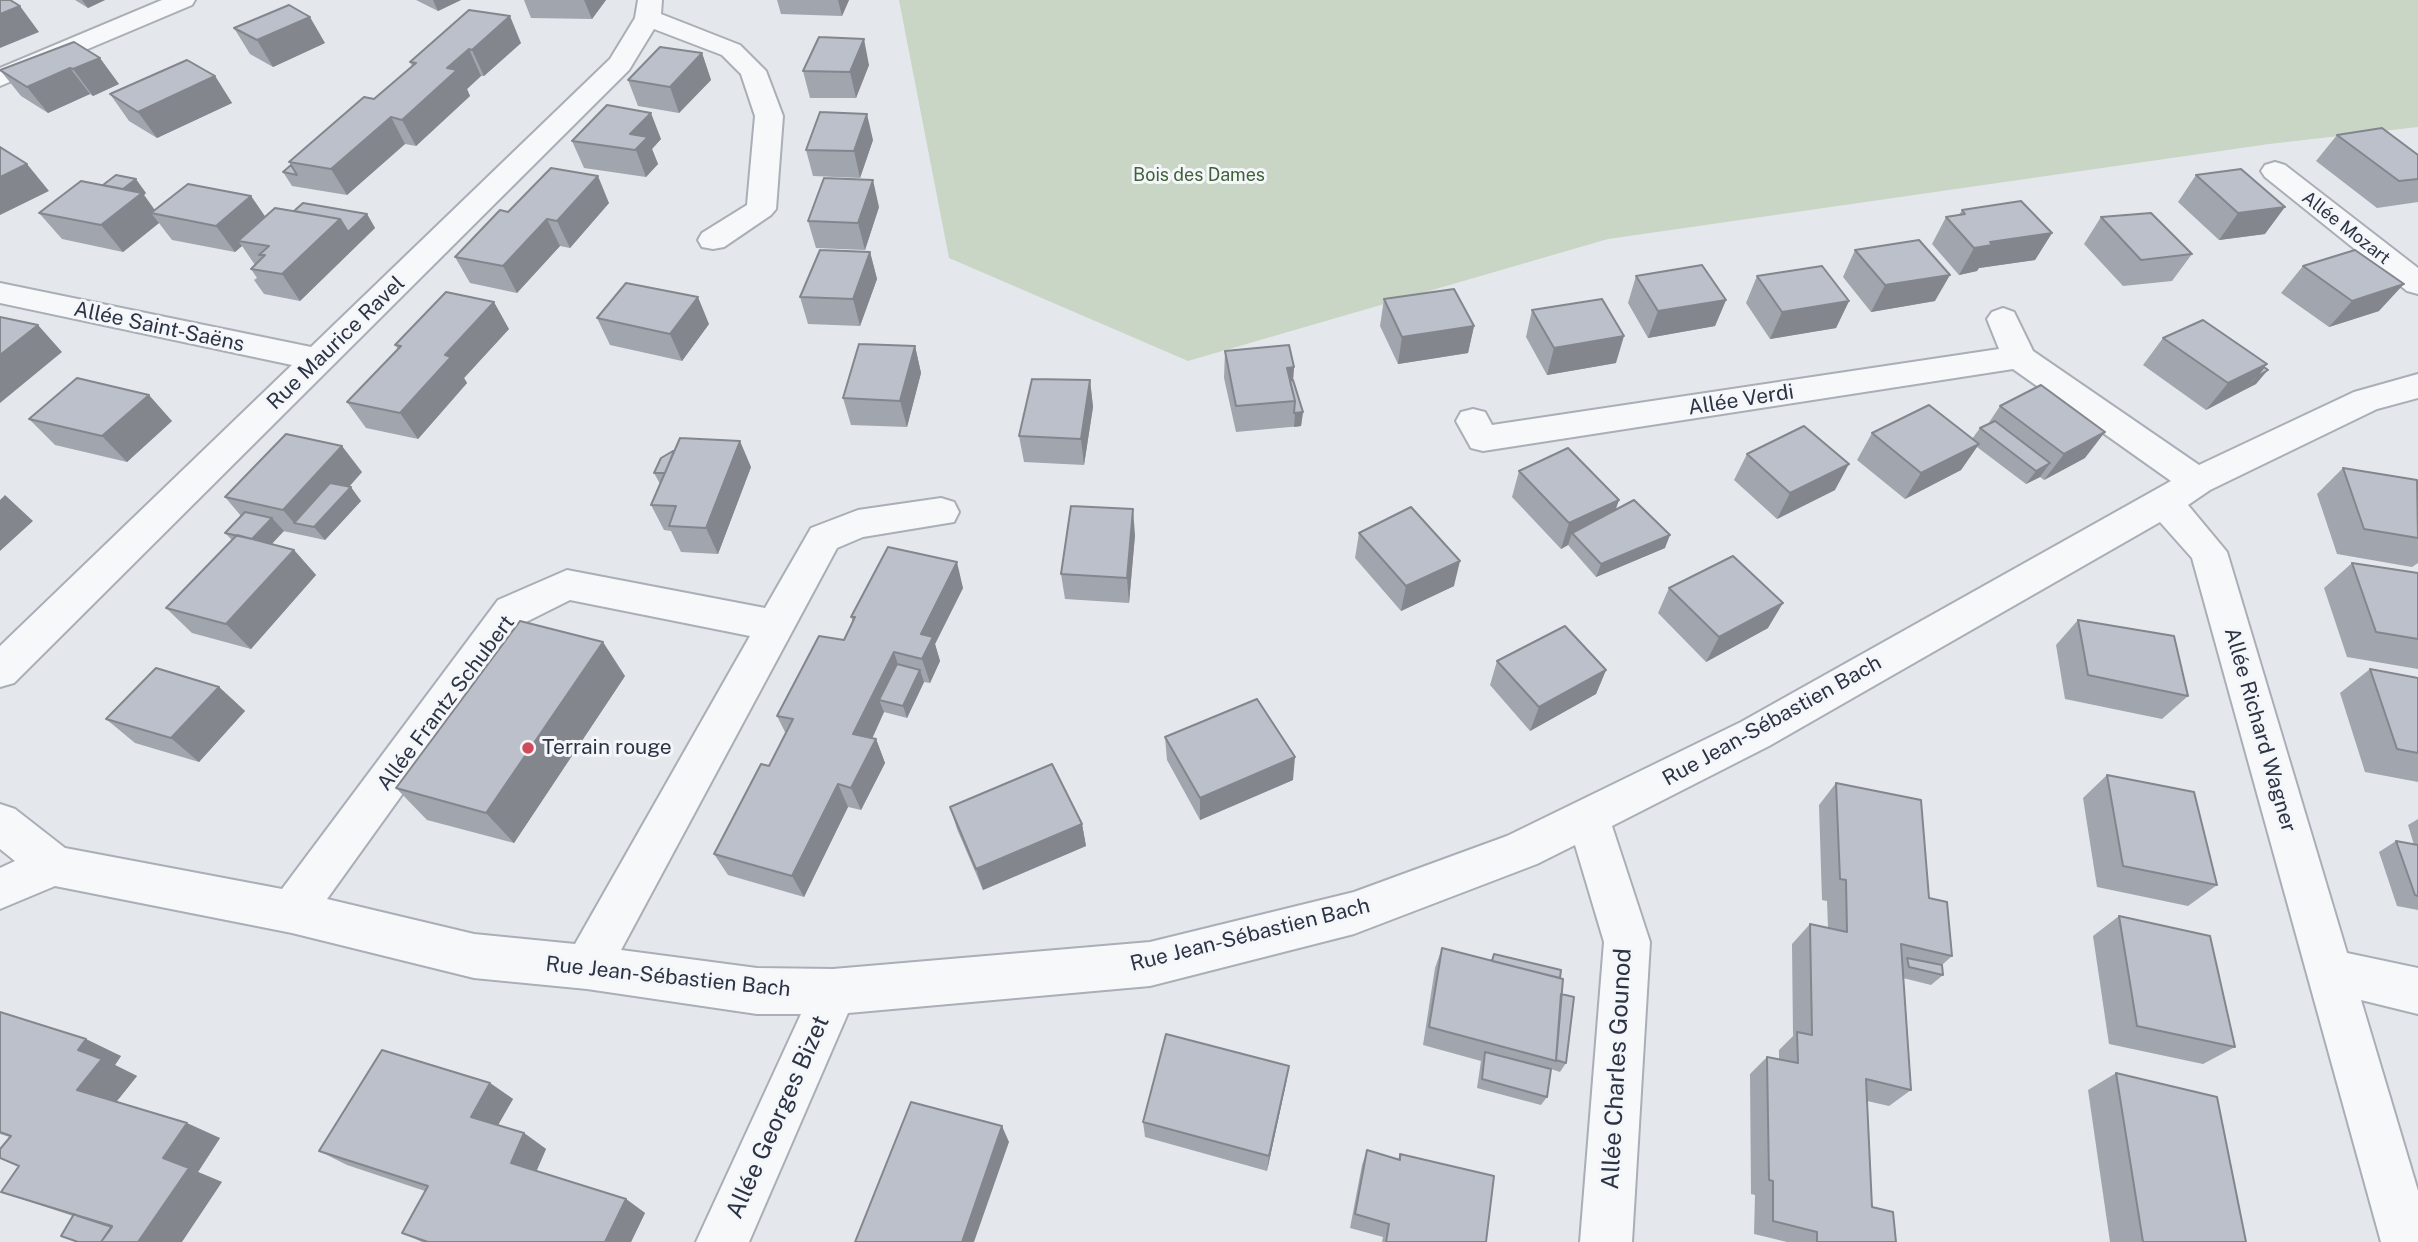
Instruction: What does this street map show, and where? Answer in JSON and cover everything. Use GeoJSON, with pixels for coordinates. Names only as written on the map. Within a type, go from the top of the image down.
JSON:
{"type":"FeatureCollection","features":[{"type":"Feature","properties":{"kind":"street"},"geometry":{"type":"LineString","coordinates":[[0,78],[183,0]]}},
{"type":"Feature","properties":{"kind":"street"},"geometry":{"type":"LineString","coordinates":[[649,9],[731,50],[753,71],[769,116],[761,209],[713,240]]}},
{"type":"Feature","properties":{"kind":"street","name":"Rue Maurice Ravel"},"geometry":{"type":"LineString","coordinates":[[0,671],[620,64],[649,9]]}},
{"type":"Feature","properties":{"kind":"street","name":"Allée Mozart"},"geometry":{"type":"LineString","coordinates":[[2275,171],[2418,284]]}},
{"type":"Feature","properties":{"kind":"street","name":"Allée Saint-Saëns"},"geometry":{"type":"LineString","coordinates":[[0,293],[319,360]]}},
{"type":"Feature","properties":{"kind":"street"},"geometry":{"type":"LineString","coordinates":[[2003,319],[2019,357],[2181,492]]}},
{"type":"Feature","properties":{"kind":"street","name":"Allée Verdi"},"geometry":{"type":"LineString","coordinates":[[1473,421],[1483,439],[2019,357]]}},
{"type":"Feature","properties":{"kind":"street","name":"Rue Jean-Sébastien Bach"},"geometry":{"type":"LineString","coordinates":[[0,823],[54,866],[292,912],[474,956],[587,967],[757,991],[833,992],[1150,964],[1354,913],[1522,850],[1755,734],[2181,492],[2366,400],[2418,386]]}},
{"type":"Feature","properties":{"kind":"street","name":"Allée Richard Wagner"},"geometry":{"type":"LineString","coordinates":[[2181,492],[2209,552],[2407,1242]]}},
{"type":"Feature","properties":{"kind":"street"},"geometry":{"type":"LineString","coordinates":[[587,967],[824,538],[858,524],[941,512]]}},
{"type":"Feature","properties":{"kind":"street","name":"Allée Frantz Schubert"},"geometry":{"type":"LineString","coordinates":[[292,912],[512,611],[567,585],[776,626]]}},
{"type":"Feature","properties":{"kind":"street","name":"Allée Charles Gounod"},"geometry":{"type":"LineString","coordinates":[[1588,818],[1627,942],[1606,1242]]}},
{"type":"Feature","properties":{"kind":"street"},"geometry":{"type":"LineString","coordinates":[[0,889],[54,866]]}},
{"type":"Feature","properties":{"kind":"street"},"geometry":{"type":"LineString","coordinates":[[2330,971],[2418,990]]}},
{"type":"Feature","properties":{"kind":"street","name":"Allée Georges Bizet"},"geometry":{"type":"LineString","coordinates":[[722,1242],[813,1044],[833,992]]}},
{"type":"Feature","properties":{"kind":"green space","name":"Bois des Dames"},"geometry":{"type":"Polygon","coordinates":[[[899,0],[2418,0],[2418,127],[2269,144],[1608,239],[1188,361],[949,258],[899,0]]]}},
{"type":"Feature","properties":{"kind":"building"},"geometry":{"type":"Polygon","coordinates":[[[0,0],[10,0],[20,6],[0,14],[0,0]]]}},
{"type":"Feature","properties":{"kind":"building"},"geometry":{"type":"Polygon","coordinates":[[[289,5],[310,17],[257,40],[234,28],[289,5]]]}},
{"type":"Feature","properties":{"kind":"building"},"geometry":{"type":"Polygon","coordinates":[[[469,10],[510,16],[447,68],[457,70],[402,120],[391,117],[331,169],[289,162],[364,97],[374,99],[416,63],[410,62],[469,10]]]}},
{"type":"Feature","properties":{"kind":"building"},"geometry":{"type":"Polygon","coordinates":[[[819,37],[864,39],[850,72],[803,71],[819,37]]]}},
{"type":"Feature","properties":{"kind":"building"},"geometry":{"type":"Polygon","coordinates":[[[74,42],[100,58],[27,87],[0,70],[74,42]]]}},
{"type":"Feature","properties":{"kind":"building"},"geometry":{"type":"Polygon","coordinates":[[[660,47],[702,53],[670,87],[628,80],[660,47]]]}},
{"type":"Feature","properties":{"kind":"building"},"geometry":{"type":"Polygon","coordinates":[[[187,60],[215,76],[138,112],[110,94],[187,60]]]}},
{"type":"Feature","properties":{"kind":"building"},"geometry":{"type":"Polygon","coordinates":[[[607,105],[651,113],[630,134],[648,137],[635,150],[572,141],[607,105]]]}},
{"type":"Feature","properties":{"kind":"building"},"geometry":{"type":"Polygon","coordinates":[[[820,112],[867,114],[854,151],[806,150],[820,112]]]}},
{"type":"Feature","properties":{"kind":"building"},"geometry":{"type":"Polygon","coordinates":[[[2382,128],[2418,155],[2418,179],[2399,181],[2337,135],[2382,128]]]}},
{"type":"Feature","properties":{"kind":"building"},"geometry":{"type":"Polygon","coordinates":[[[0,147],[27,164],[0,177],[0,147]]]}},
{"type":"Feature","properties":{"kind":"building"},"geometry":{"type":"Polygon","coordinates":[[[291,165],[297,175],[283,172],[291,165]]]}},
{"type":"Feature","properties":{"kind":"building"},"geometry":{"type":"Polygon","coordinates":[[[551,168],[598,176],[557,221],[547,219],[503,266],[455,257],[500,210],[508,212],[551,168]]]}},
{"type":"Feature","properties":{"kind":"building"},"geometry":{"type":"Polygon","coordinates":[[[2241,169],[2285,207],[2238,213],[2196,175],[2241,169]]]}},
{"type":"Feature","properties":{"kind":"building"},"geometry":{"type":"Polygon","coordinates":[[[116,175],[136,179],[123,189],[103,185],[116,175]]]}},
{"type":"Feature","properties":{"kind":"building"},"geometry":{"type":"Polygon","coordinates":[[[824,178],[873,180],[858,223],[808,221],[824,178]]]}},
{"type":"Feature","properties":{"kind":"building"},"geometry":{"type":"Polygon","coordinates":[[[81,181],[142,193],[101,225],[39,213],[81,181]]]}},
{"type":"Feature","properties":{"kind":"building"},"geometry":{"type":"Polygon","coordinates":[[[188,184],[251,196],[216,226],[151,213],[188,184]]]}},
{"type":"Feature","properties":{"kind":"building"},"geometry":{"type":"Polygon","coordinates":[[[2021,201],[2052,233],[1990,242],[1992,245],[1974,248],[1946,217],[1965,214],[1962,210],[2021,201]]]}},
{"type":"Feature","properties":{"kind":"building"},"geometry":{"type":"Polygon","coordinates":[[[303,203],[367,214],[348,232],[340,219],[294,211],[303,203]]]}},
{"type":"Feature","properties":{"kind":"building"},"geometry":{"type":"Polygon","coordinates":[[[275,208],[340,219],[282,274],[251,269],[265,255],[259,255],[269,246],[238,241],[275,208]]]}},
{"type":"Feature","properties":{"kind":"building"},"geometry":{"type":"Polygon","coordinates":[[[2151,213],[2192,254],[2141,260],[2101,217],[2151,213]]]}},
{"type":"Feature","properties":{"kind":"building"},"geometry":{"type":"Polygon","coordinates":[[[1919,240],[1950,275],[1885,285],[1855,250],[1919,240]]]}},
{"type":"Feature","properties":{"kind":"building"},"geometry":{"type":"Polygon","coordinates":[[[820,250],[870,252],[853,299],[800,297],[820,250]]]}},
{"type":"Feature","properties":{"kind":"building"},"geometry":{"type":"Polygon","coordinates":[[[2355,250],[2404,284],[2352,301],[2303,266],[2355,250]]]}},
{"type":"Feature","properties":{"kind":"building"},"geometry":{"type":"Polygon","coordinates":[[[1702,265],[1726,300],[1658,311],[1636,276],[1702,265]]]}},
{"type":"Feature","properties":{"kind":"building"},"geometry":{"type":"Polygon","coordinates":[[[1822,266],[1849,301],[1782,312],[1757,276],[1822,266]]]}},
{"type":"Feature","properties":{"kind":"building"},"geometry":{"type":"Polygon","coordinates":[[[626,283],[698,297],[670,334],[597,318],[626,283]]]}},
{"type":"Feature","properties":{"kind":"building"},"geometry":{"type":"Polygon","coordinates":[[[1454,289],[1474,326],[1402,337],[1384,299],[1454,289]]]}},
{"type":"Feature","properties":{"kind":"building"},"geometry":{"type":"Polygon","coordinates":[[[446,292],[494,302],[445,355],[451,357],[400,413],[347,402],[401,346],[395,345],[446,292]]]}},
{"type":"Feature","properties":{"kind":"building"},"geometry":{"type":"Polygon","coordinates":[[[1602,299],[1624,336],[1554,348],[1532,310],[1602,299]]]}},
{"type":"Feature","properties":{"kind":"building"},"geometry":{"type":"Polygon","coordinates":[[[0,317],[38,325],[0,355],[0,317]]]}},
{"type":"Feature","properties":{"kind":"building"},"geometry":{"type":"Polygon","coordinates":[[[2203,320],[2267,364],[2228,383],[2163,338],[2203,320]]]}},
{"type":"Feature","properties":{"kind":"building"},"geometry":{"type":"Polygon","coordinates":[[[859,344],[915,346],[900,401],[843,398],[859,344]]]}},
{"type":"Feature","properties":{"kind":"building"},"geometry":{"type":"Polygon","coordinates":[[[1289,345],[1294,367],[1287,368],[1295,401],[1236,406],[1225,351],[1289,345]]]}},
{"type":"Feature","properties":{"kind":"building"},"geometry":{"type":"Polygon","coordinates":[[[2264,367],[2268,370],[2256,377],[2264,367]]]}},
{"type":"Feature","properties":{"kind":"building"},"geometry":{"type":"Polygon","coordinates":[[[77,378],[149,395],[102,436],[29,419],[77,378]]]}},
{"type":"Feature","properties":{"kind":"building"},"geometry":{"type":"Polygon","coordinates":[[[1032,379],[1090,380],[1081,439],[1019,436],[1032,379]]]}},
{"type":"Feature","properties":{"kind":"building"},"geometry":{"type":"Polygon","coordinates":[[[1293,380],[1303,412],[1294,413],[1295,401],[1290,381],[1293,380]]]}},
{"type":"Feature","properties":{"kind":"building"},"geometry":{"type":"Polygon","coordinates":[[[2041,385],[2105,432],[2064,454],[2000,406],[2041,385]]]}},
{"type":"Feature","properties":{"kind":"building"},"geometry":{"type":"Polygon","coordinates":[[[1929,405],[1979,444],[1921,473],[1872,433],[1929,405]]]}},
{"type":"Feature","properties":{"kind":"building"},"geometry":{"type":"Polygon","coordinates":[[[1995,421],[2050,463],[2036,471],[1980,428],[1995,421]]]}},
{"type":"Feature","properties":{"kind":"building"},"geometry":{"type":"Polygon","coordinates":[[[1804,426],[1849,464],[1790,493],[1747,454],[1804,426]]]}},
{"type":"Feature","properties":{"kind":"building"},"geometry":{"type":"Polygon","coordinates":[[[286,434],[342,446],[283,510],[225,497],[286,434]]]}},
{"type":"Feature","properties":{"kind":"building"},"geometry":{"type":"Polygon","coordinates":[[[680,438],[740,441],[706,528],[669,526],[676,506],[651,505],[680,438]]]}},
{"type":"Feature","properties":{"kind":"building"},"geometry":{"type":"Polygon","coordinates":[[[1568,448],[1619,500],[1569,523],[1519,471],[1568,448]]]}},
{"type":"Feature","properties":{"kind":"building"},"geometry":{"type":"Polygon","coordinates":[[[674,451],[665,473],[654,473],[661,458],[674,451]]]}},
{"type":"Feature","properties":{"kind":"building"},"geometry":{"type":"Polygon","coordinates":[[[2343,468],[2417,480],[2418,538],[2364,529],[2343,468]]]}},
{"type":"Feature","properties":{"kind":"building"},"geometry":{"type":"Polygon","coordinates":[[[330,483],[351,487],[314,527],[294,523],[330,483]]]}},
{"type":"Feature","properties":{"kind":"building"},"geometry":{"type":"Polygon","coordinates":[[[1634,500],[1670,535],[1601,564],[1572,533],[1634,500]]]}},
{"type":"Feature","properties":{"kind":"building"},"geometry":{"type":"Polygon","coordinates":[[[1071,506],[1133,509],[1127,578],[1061,574],[1071,506]]]}},
{"type":"Feature","properties":{"kind":"building"},"geometry":{"type":"Polygon","coordinates":[[[1411,507],[1460,561],[1406,586],[1359,533],[1411,507]]]}},
{"type":"Feature","properties":{"kind":"building"},"geometry":{"type":"Polygon","coordinates":[[[245,512],[272,518],[252,539],[225,533],[245,512]]]}},
{"type":"Feature","properties":{"kind":"building"},"geometry":{"type":"Polygon","coordinates":[[[237,535],[294,550],[226,624],[166,608],[237,535]]]}},
{"type":"Feature","properties":{"kind":"building"},"geometry":{"type":"Polygon","coordinates":[[[888,547],[957,562],[921,634],[933,637],[922,659],[894,652],[853,734],[876,739],[851,788],[838,784],[792,876],[714,854],[761,764],[769,766],[793,719],[777,716],[819,636],[844,640],[855,617],[851,617],[888,547]]]}},
{"type":"Feature","properties":{"kind":"building"},"geometry":{"type":"Polygon","coordinates":[[[1733,556],[1783,603],[1719,637],[1669,588],[1733,556]]]}},
{"type":"Feature","properties":{"kind":"building"},"geometry":{"type":"Polygon","coordinates":[[[2352,563],[2418,573],[2418,639],[2376,632],[2352,563]]]}},
{"type":"Feature","properties":{"kind":"building"},"geometry":{"type":"Polygon","coordinates":[[[2078,620],[2174,636],[2188,696],[2088,675],[2078,620]]]}},
{"type":"Feature","properties":{"kind":"building"},"geometry":{"type":"Polygon","coordinates":[[[520,621],[603,642],[486,813],[396,788],[520,621]]]}},
{"type":"Feature","properties":{"kind":"building"},"geometry":{"type":"Polygon","coordinates":[[[1565,626],[1606,670],[1539,707],[1497,661],[1565,626]]]}},
{"type":"Feature","properties":{"kind":"building"},"geometry":{"type":"Polygon","coordinates":[[[897,664],[920,670],[903,706],[879,700],[897,664]]]}},
{"type":"Feature","properties":{"kind":"building"},"geometry":{"type":"Polygon","coordinates":[[[156,668],[219,687],[171,738],[106,719],[156,668]]]}},
{"type":"Feature","properties":{"kind":"building"},"geometry":{"type":"Polygon","coordinates":[[[2370,669],[2418,678],[2418,753],[2397,749],[2370,669]]]}},
{"type":"Feature","properties":{"kind":"building"},"geometry":{"type":"Polygon","coordinates":[[[1257,699],[1295,757],[1200,798],[1165,737],[1257,699]]]}},
{"type":"Feature","properties":{"kind":"building"},"geometry":{"type":"Polygon","coordinates":[[[1052,764],[1082,824],[976,869],[950,807],[1052,764]]]}},
{"type":"Feature","properties":{"kind":"building"},"geometry":{"type":"Polygon","coordinates":[[[2107,775],[2194,792],[2217,885],[2123,866],[2107,775]]]}},
{"type":"Feature","properties":{"kind":"building"},"geometry":{"type":"Polygon","coordinates":[[[1836,783],[1921,800],[1929,898],[1947,902],[1952,956],[1901,944],[1911,1090],[1866,1079],[1872,1207],[1893,1212],[1896,1242],[1817,1242],[1817,1232],[1773,1221],[1773,1181],[1769,1180],[1767,1057],[1798,1063],[1797,1032],[1812,1035],[1810,924],[1847,932],[1846,880],[1840,879],[1836,783]]]}},
{"type":"Feature","properties":{"kind":"building"},"geometry":{"type":"Polygon","coordinates":[[[2396,841],[2418,845],[2418,896],[2415,895],[2396,841]]]}},
{"type":"Feature","properties":{"kind":"building"},"geometry":{"type":"Polygon","coordinates":[[[2119,916],[2210,936],[2235,1047],[2137,1026],[2119,916]]]}},
{"type":"Feature","properties":{"kind":"building"},"geometry":{"type":"Polygon","coordinates":[[[1442,948],[1563,979],[1556,1061],[1429,1027],[1442,948]]]}},
{"type":"Feature","properties":{"kind":"building"},"geometry":{"type":"Polygon","coordinates":[[[1494,954],[1561,970],[1560,978],[1492,961],[1494,954]]]}},
{"type":"Feature","properties":{"kind":"building"},"geometry":{"type":"Polygon","coordinates":[[[1907,958],[1942,965],[1943,975],[1909,967],[1907,958]]]}},
{"type":"Feature","properties":{"kind":"building"},"geometry":{"type":"Polygon","coordinates":[[[1561,994],[1574,997],[1566,1063],[1556,1060],[1561,994]]]}},
{"type":"Feature","properties":{"kind":"building"},"geometry":{"type":"Polygon","coordinates":[[[0,1012],[86,1039],[78,1050],[102,1059],[77,1090],[187,1123],[163,1158],[189,1168],[138,1242],[101,1242],[112,1226],[1,1192],[19,1166],[0,1158],[0,1149],[11,1136],[0,1132],[0,1012]]]}},
{"type":"Feature","properties":{"kind":"building"},"geometry":{"type":"Polygon","coordinates":[[[1166,1034],[1289,1066],[1269,1156],[1143,1122],[1166,1034]]]}},
{"type":"Feature","properties":{"kind":"building"},"geometry":{"type":"Polygon","coordinates":[[[382,1050],[490,1083],[471,1117],[524,1133],[511,1163],[626,1199],[605,1242],[428,1242],[402,1233],[428,1186],[319,1151],[382,1050]]]}},
{"type":"Feature","properties":{"kind":"building"},"geometry":{"type":"Polygon","coordinates":[[[1485,1052],[1551,1069],[1547,1097],[1482,1079],[1485,1052]]]}},
{"type":"Feature","properties":{"kind":"building"},"geometry":{"type":"Polygon","coordinates":[[[2116,1073],[2217,1097],[2246,1242],[2143,1242],[2116,1073]]]}},
{"type":"Feature","properties":{"kind":"building"},"geometry":{"type":"Polygon","coordinates":[[[911,1102],[1002,1126],[962,1242],[855,1242],[911,1102]]]}},
{"type":"Feature","properties":{"kind":"building"},"geometry":{"type":"Polygon","coordinates":[[[1367,1150],[1400,1160],[1400,1154],[1494,1176],[1486,1242],[1386,1242],[1389,1224],[1355,1214],[1367,1150]]]}},
{"type":"Feature","properties":{"kind":"building"},"geometry":{"type":"Polygon","coordinates":[[[74,1214],[112,1227],[101,1242],[78,1242],[61,1236],[74,1214]]]}},
{"type":"Feature","properties":{"kind":"place","name":"Terrain rouge"},"geometry":{"type":"Point","coordinates":[528,748]}}]}
